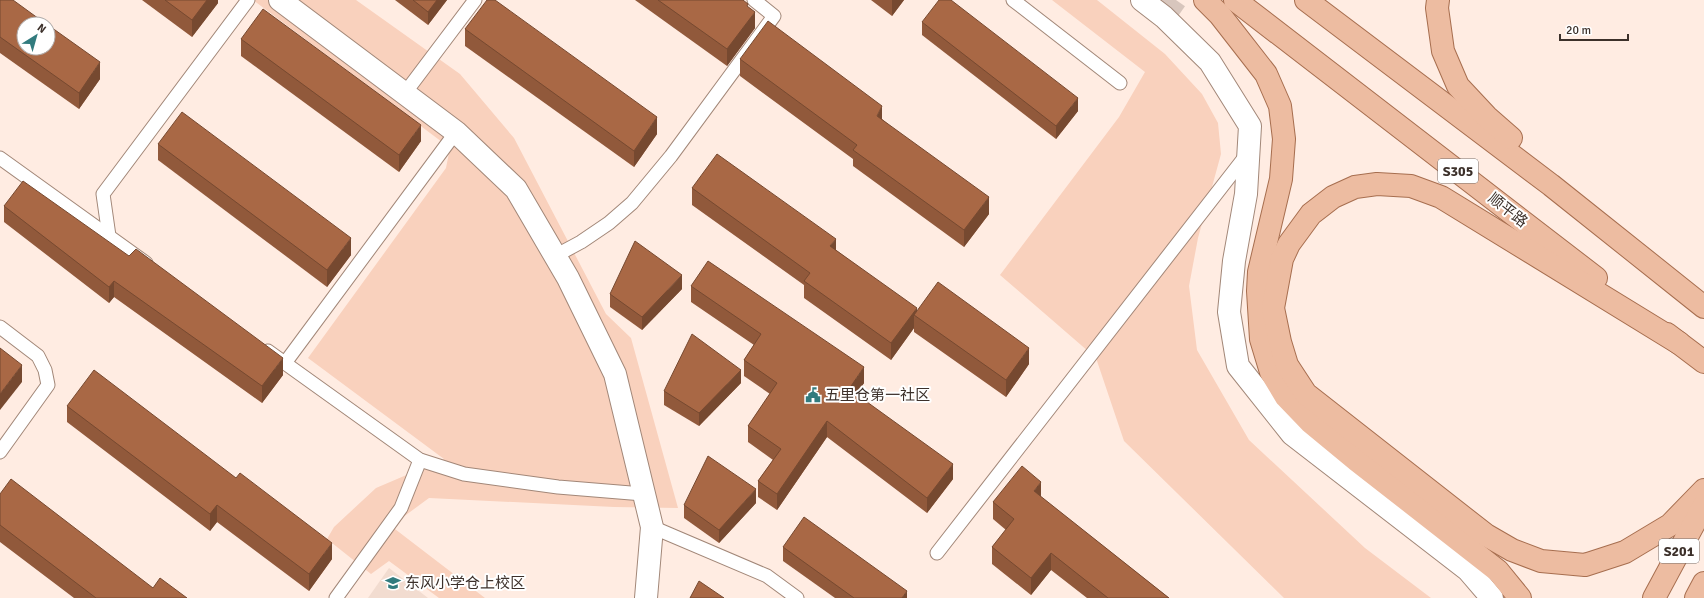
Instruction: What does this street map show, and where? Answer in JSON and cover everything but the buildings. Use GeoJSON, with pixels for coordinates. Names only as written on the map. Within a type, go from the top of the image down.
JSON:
{"type":"FeatureCollection","features":[{"type":"Feature","properties":{"kind":"main road"},"geometry":{"type":"LineString","coordinates":[[1205,0],[1220,15],[1266,74],[1280,106],[1284,139],[1281,179],[1259,272],[1258,291],[1261,339],[1271,372],[1286,398],[1310,422],[1362,465],[1498,571],[1520,598]]}},
{"type":"Feature","properties":{"kind":"main road","name":"顺平路"},"geometry":{"type":"LineString","coordinates":[[1236,0],[1519,217],[1704,362]]}},
{"type":"Feature","properties":{"kind":"main road"},"geometry":{"type":"LineString","coordinates":[[1306,0],[1551,185],[1704,307]]}},
{"type":"Feature","properties":{"kind":"main road"},"geometry":{"type":"LineString","coordinates":[[1438,0],[1437,8],[1443,51],[1458,86],[1487,117],[1674,283]]}},
{"type":"Feature","properties":{"kind":"main road"},"geometry":{"type":"LineString","coordinates":[[1679,343],[1441,197],[1411,186],[1377,184],[1355,187],[1333,197],[1311,214],[1289,244],[1282,259],[1273,308],[1280,342],[1287,365],[1306,394],[1486,535],[1512,550],[1542,562],[1585,565],[1625,552],[1670,525],[1704,490]]}},
{"type":"Feature","properties":{"kind":"main road","name":"S201"},"geometry":{"type":"LineString","coordinates":[[1654,598],[1704,505]]}},
{"type":"Feature","properties":{"kind":"main road","name":"S201"},"geometry":{"type":"LineString","coordinates":[[1696,598],[1704,583]]}},
{"type":"Feature","properties":{"kind":"street"},"geometry":{"type":"LineString","coordinates":[[280,0],[456,132],[516,189],[568,278],[615,374],[652,527],[646,598]]}},
{"type":"Feature","properties":{"kind":"street"},"geometry":{"type":"LineString","coordinates":[[1142,0],[1164,17],[1210,62],[1250,126],[1246,194],[1234,261],[1229,312],[1238,366],[1292,434],[1468,570],[1492,598]]}},
{"type":"Feature","properties":{"kind":"lane"},"geometry":{"type":"LineString","coordinates":[[109,236],[103,194],[248,0]]}},
{"type":"Feature","properties":{"kind":"lane"},"geometry":{"type":"LineString","coordinates":[[405,93],[475,0]]}},
{"type":"Feature","properties":{"kind":"lane"},"geometry":{"type":"LineString","coordinates":[[555,256],[581,242],[609,223],[632,203],[672,156],[774,16],[754,0]]}},
{"type":"Feature","properties":{"kind":"lane"},"geometry":{"type":"LineString","coordinates":[[1013,0],[1120,83]]}},
{"type":"Feature","properties":{"kind":"lane"},"geometry":{"type":"LineString","coordinates":[[285,363],[456,132]]}},
{"type":"Feature","properties":{"kind":"lane"},"geometry":{"type":"LineString","coordinates":[[937,553],[1249,152]]}},
{"type":"Feature","properties":{"kind":"lane"},"geometry":{"type":"LineString","coordinates":[[0,158],[159,273]]}},
{"type":"Feature","properties":{"kind":"lane"},"geometry":{"type":"LineString","coordinates":[[0,327],[38,356],[45,370],[48,385],[0,452]]}},
{"type":"Feature","properties":{"kind":"lane"},"geometry":{"type":"LineString","coordinates":[[260,345],[420,460],[464,474],[558,487],[643,494]]}},
{"type":"Feature","properties":{"kind":"lane"},"geometry":{"type":"LineString","coordinates":[[336,598],[401,508],[420,460]]}},
{"type":"Feature","properties":{"kind":"lane"},"geometry":{"type":"LineString","coordinates":[[652,527],[768,576],[797,598]]}},
{"type":"Feature","properties":{"kind":"shaded area"},"geometry":{"type":"Polygon","coordinates":[[[253,0],[356,0],[460,74],[514,138],[606,314],[631,338],[678,508],[614,507],[429,498],[391,526],[485,598],[439,598],[389,561],[371,574],[327,539],[334,527],[376,488],[444,459],[308,358],[446,168],[450,148],[253,0]]]}},
{"type":"Feature","properties":{"kind":"shaded area"},"geometry":{"type":"Polygon","coordinates":[[[1052,0],[1097,0],[1165,54],[1202,94],[1218,123],[1221,154],[1198,238],[1189,286],[1197,350],[1249,440],[1365,548],[1431,598],[1284,598],[1124,441],[1096,358],[1000,275],[1119,117],[1145,72],[1052,0]]]}},
{"type":"Feature","properties":{"kind":"shaded area","name":"东风小学仓上校区"},"geometry":{"type":"Polygon","coordinates":[[[389,568],[428,598],[368,598],[389,568]]]}},
{"type":"Feature","properties":{"kind":"tunnel"},"geometry":{"type":"LineString","coordinates":[[1164,17],[1176,0]]}},
{"type":"Feature","properties":{"kind":"place","name":"五里仓第一社区"},"geometry":{"type":"Point","coordinates":[813,395]}},
{"type":"Feature","properties":{"kind":"place","name":"东风小学仓上校区"},"geometry":{"type":"Point","coordinates":[393,583]}}]}
